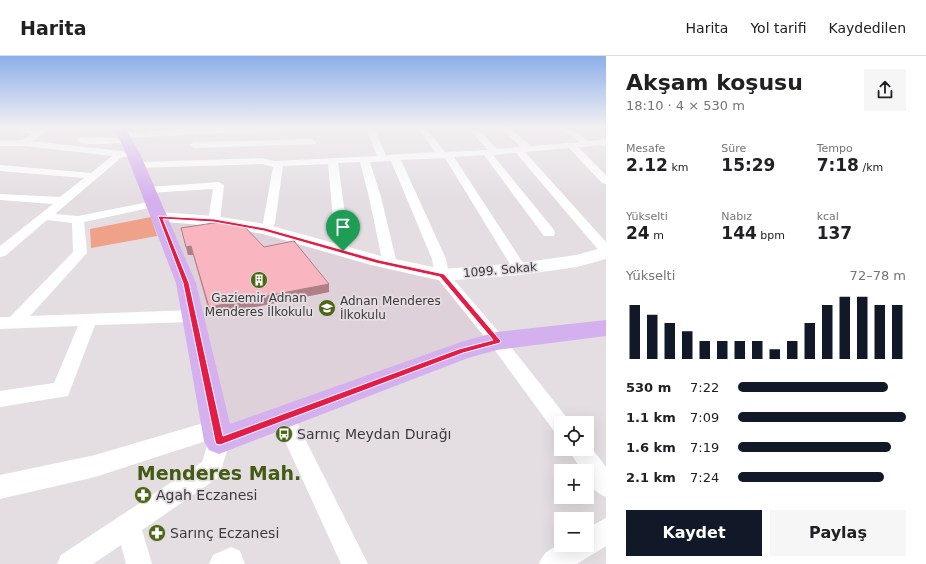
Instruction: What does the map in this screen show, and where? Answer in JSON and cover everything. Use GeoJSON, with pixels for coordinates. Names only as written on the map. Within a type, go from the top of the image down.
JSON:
{"type":"FeatureCollection","features":[{"type":"Feature","properties":{"kind":"main road"},"geometry":{"type":"LineString","coordinates":[[129,152],[154,204],[186,283],[218,435],[284,418],[461,351],[498,341],[606,328]]}},
{"type":"Feature","properties":{"kind":"street"},"geometry":{"type":"LineString","coordinates":[[0,253],[120,152]]}},
{"type":"Feature","properties":{"kind":"street"},"geometry":{"type":"LineString","coordinates":[[145,152],[186,164],[262,161],[297,152]]}},
{"type":"Feature","properties":{"kind":"street"},"geometry":{"type":"LineString","coordinates":[[186,164],[190,152]]}},
{"type":"Feature","properties":{"kind":"street"},"geometry":{"type":"LineString","coordinates":[[253,152],[282,155],[297,152]]}},
{"type":"Feature","properties":{"kind":"street"},"geometry":{"type":"LineString","coordinates":[[319,152],[333,161],[495,152]]}},
{"type":"Feature","properties":{"kind":"street"},"geometry":{"type":"LineString","coordinates":[[385,152],[439,260],[442,275],[498,341],[554,416]]}},
{"type":"Feature","properties":{"kind":"street"},"geometry":{"type":"LineString","coordinates":[[442,152],[520,270]]}},
{"type":"Feature","properties":{"kind":"street"},"geometry":{"type":"LineString","coordinates":[[491,152],[549,233]]}},
{"type":"Feature","properties":{"kind":"street"},"geometry":{"type":"LineString","coordinates":[[519,152],[606,252]]}},
{"type":"Feature","properties":{"kind":"street"},"geometry":{"type":"LineString","coordinates":[[578,152],[606,180]]}},
{"type":"Feature","properties":{"kind":"street"},"geometry":{"type":"LineString","coordinates":[[265,229],[269,223],[282,155]]}},
{"type":"Feature","properties":{"kind":"street"},"geometry":{"type":"LineString","coordinates":[[364,159],[375,197],[390,264]]}},
{"type":"Feature","properties":{"kind":"street"},"geometry":{"type":"LineString","coordinates":[[333,161],[343,251]]}},
{"type":"Feature","properties":{"kind":"street"},"geometry":{"type":"LineString","coordinates":[[0,168],[92,176]]}},
{"type":"Feature","properties":{"kind":"street"},"geometry":{"type":"LineString","coordinates":[[44,216],[78,220],[154,204],[219,185],[214,221]]}},
{"type":"Feature","properties":{"kind":"street"},"geometry":{"type":"LineString","coordinates":[[0,197],[62,202]]}},
{"type":"Feature","properties":{"kind":"street","name":"1099. Sokak"},"geometry":{"type":"LineString","coordinates":[[154,204],[214,221],[265,229],[390,264],[442,275],[520,270],[577,261],[606,252]]}},
{"type":"Feature","properties":{"kind":"street"},"geometry":{"type":"LineString","coordinates":[[7,323],[80,253],[78,220]]}},
{"type":"Feature","properties":{"kind":"street"},"geometry":{"type":"LineString","coordinates":[[7,323],[193,316]]}},
{"type":"Feature","properties":{"kind":"street"},"geometry":{"type":"LineString","coordinates":[[0,399],[61,390],[89,320]]}},
{"type":"Feature","properties":{"kind":"street"},"geometry":{"type":"LineString","coordinates":[[284,418],[354,564]]}},
{"type":"Feature","properties":{"kind":"street"},"geometry":{"type":"LineString","coordinates":[[0,487],[95,466],[218,435],[211,468],[70,564]]}},
{"type":"Feature","properties":{"kind":"street"},"geometry":{"type":"LineString","coordinates":[[585,456],[606,486]]}},
{"type":"Feature","properties":{"kind":"street"},"geometry":{"type":"LineString","coordinates":[[128,524],[139,564]]}},
{"type":"Feature","properties":{"kind":"street"},"geometry":{"type":"LineString","coordinates":[[594,539],[606,531]]}},
{"type":"Feature","properties":{"kind":"street"},"geometry":{"type":"LineString","coordinates":[[552,564],[572,552]]}},
{"type":"Feature","properties":{"kind":"street"},"geometry":{"type":"LineString","coordinates":[[222,564],[231,560],[232,564]]}},
{"type":"Feature","properties":{"kind":"shaded area"},"geometry":{"type":"Polygon","coordinates":[[[151,217],[157,236],[91,248],[90,229],[151,217]]]}},
{"type":"Feature","properties":{"kind":"shaded area","name":"Adnan Menderes İlkokulu"},"geometry":{"type":"Polygon","coordinates":[[[159,217],[214,221],[442,275],[497,341],[219,441],[159,217]]]}},
{"type":"Feature","properties":{"kind":"building"},"geometry":{"type":"Polygon","coordinates":[[[226,221],[242,224],[264,247],[294,241],[329,284],[209,307],[191,246],[186,247],[181,228],[226,221]]]}},
{"type":"Feature","properties":{"kind":"place","name":"Gaziemir Adnan Menderes İlkokulu"},"geometry":{"type":"Point","coordinates":[259,280]}},
{"type":"Feature","properties":{"kind":"place","name":"Adnan Menderes İlkokulu"},"geometry":{"type":"Point","coordinates":[327,308]}},
{"type":"Feature","properties":{"kind":"place","name":"Sarnıç Meydan Durağı"},"geometry":{"type":"Point","coordinates":[284,434]}},
{"type":"Feature","properties":{"kind":"place","name":"Agah Eczanesi"},"geometry":{"type":"Point","coordinates":[143,495]}},
{"type":"Feature","properties":{"kind":"place","name":"Sarınç Eczanesi"},"geometry":{"type":"Point","coordinates":[157,533]}},
{"type":"Feature","properties":{"kind":"district","name":"Menderes Mah."},"geometry":{"type":"Point","coordinates":[219,473]}},
{"type":"Feature","properties":{"kind":"route"},"geometry":{"type":"LineString","coordinates":[[159,217],[214,221],[265,229],[343,251],[378,261],[442,275],[498,341],[461,351],[220,441],[186,283],[159,217]]}}]}
